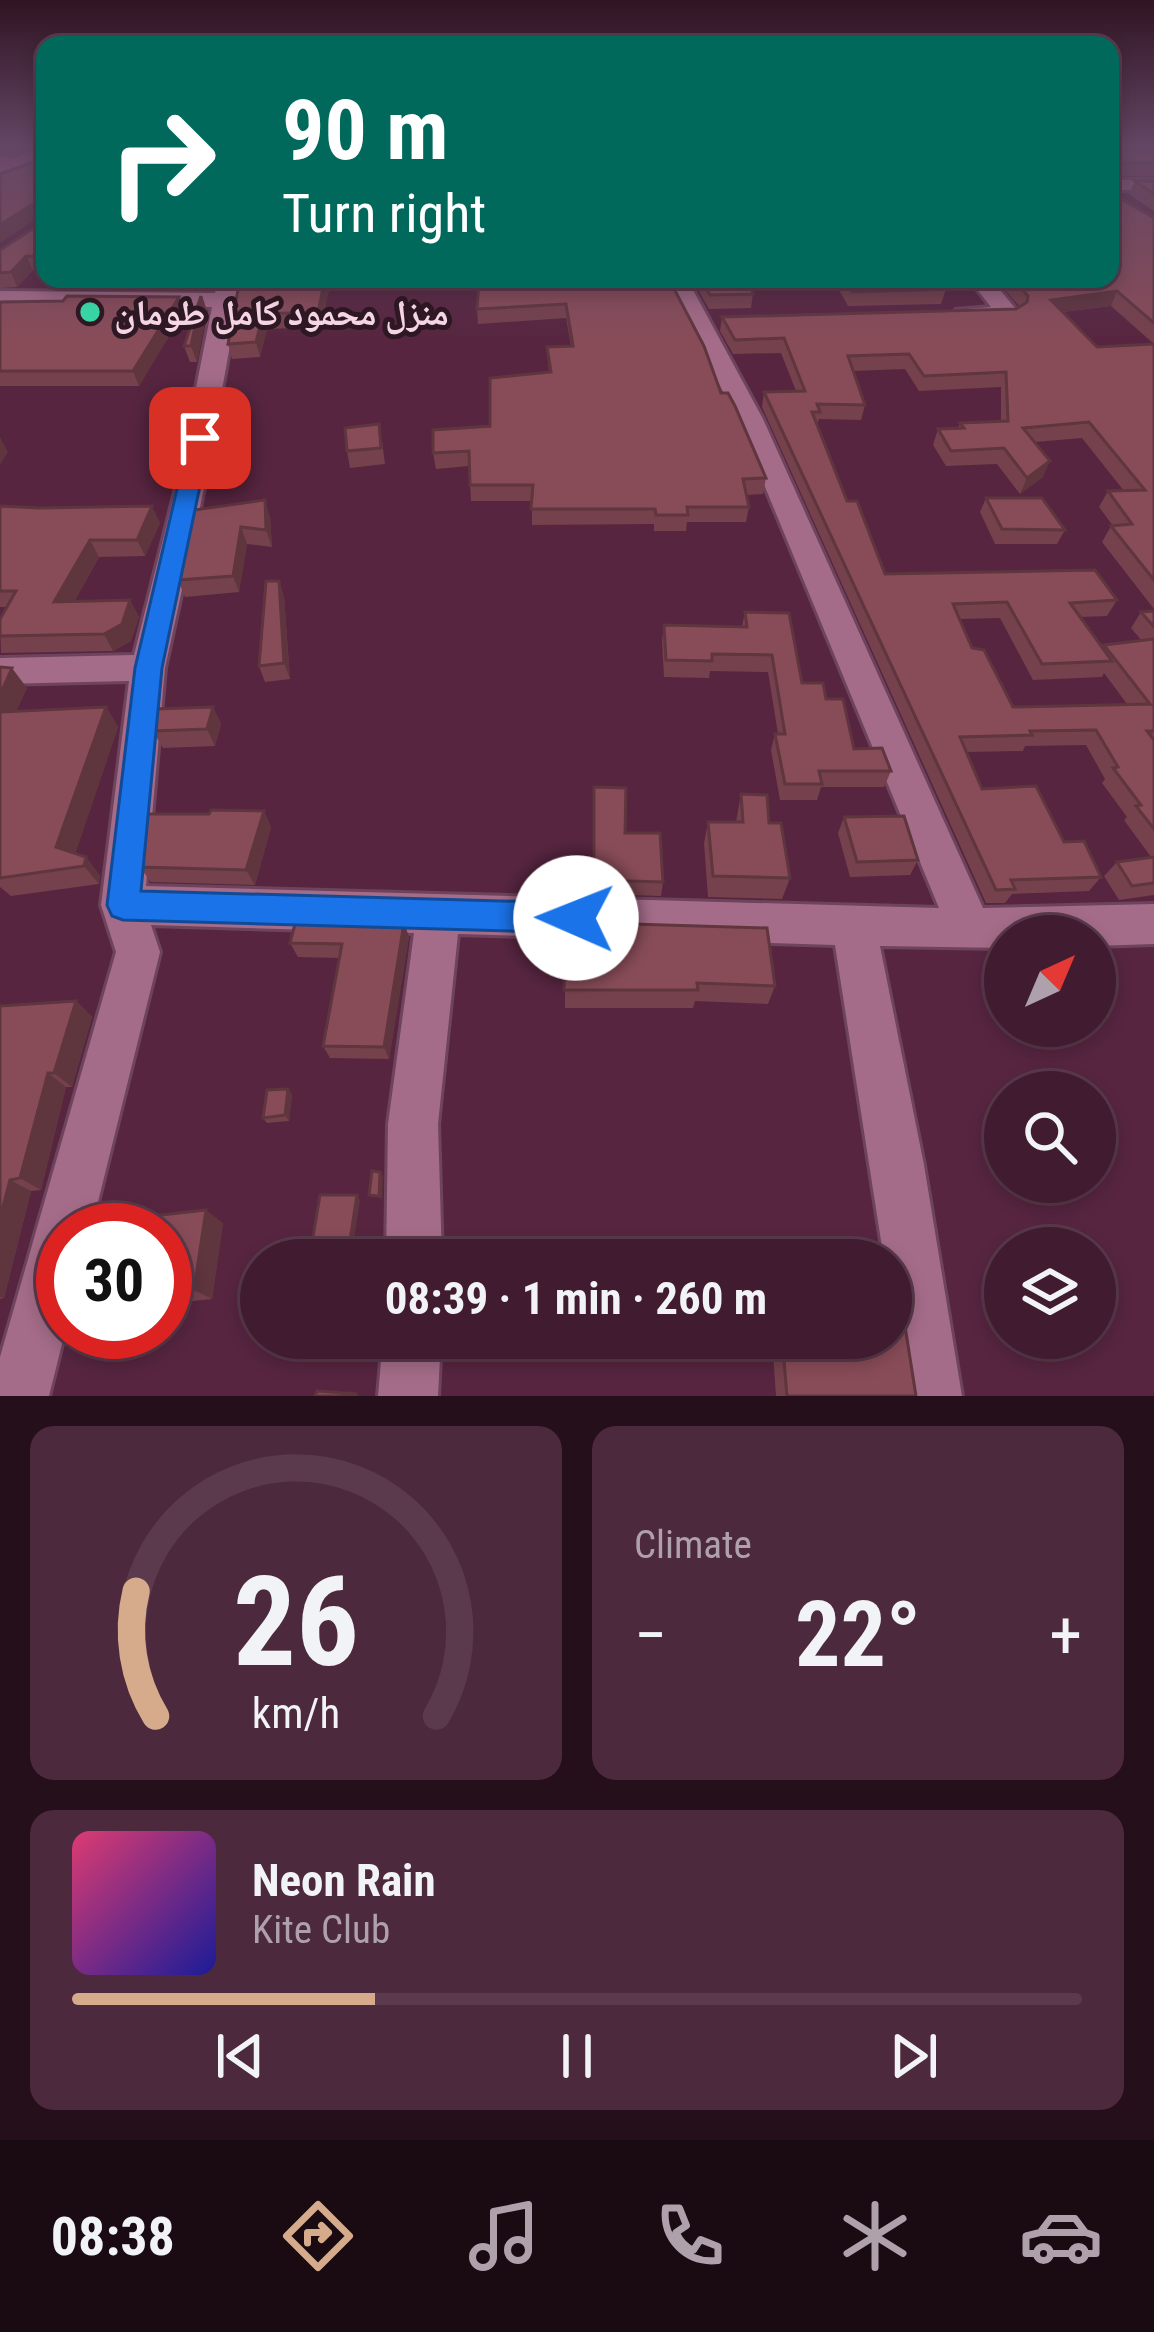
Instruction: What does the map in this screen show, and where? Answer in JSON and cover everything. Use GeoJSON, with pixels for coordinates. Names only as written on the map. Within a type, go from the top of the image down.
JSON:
{"type":"FeatureCollection","features":[{"type":"Feature","properties":{"kind":"street"},"geometry":{"type":"LineString","coordinates":[[683,288],[709,321],[970,929]]}},
{"type":"Feature","properties":{"kind":"street"},"geometry":{"type":"LineString","coordinates":[[937,315],[1008,314],[987,288]]}},
{"type":"Feature","properties":{"kind":"street"},"geometry":{"type":"LineString","coordinates":[[0,298],[227,289],[191,484],[148,668],[123,905],[138,952],[71,1203]]}},
{"type":"Feature","properties":{"kind":"street"},"geometry":{"type":"LineString","coordinates":[[0,671],[148,668]]}},
{"type":"Feature","properties":{"kind":"street"},"geometry":{"type":"LineString","coordinates":[[123,905],[970,929],[1154,924]]}},
{"type":"Feature","properties":{"kind":"street"},"geometry":{"type":"LineString","coordinates":[[414,1239],[413,1124],[438,914]]}},
{"type":"Feature","properties":{"kind":"street"},"geometry":{"type":"LineString","coordinates":[[854,926],[898,1165],[932,1396]]}},
{"type":"Feature","properties":{"kind":"street"},"geometry":{"type":"LineString","coordinates":[[20,1396],[36,1335]]}},
{"type":"Feature","properties":{"kind":"street"},"geometry":{"type":"LineString","coordinates":[[408,1396],[411,1359]]}},
{"type":"Feature","properties":{"kind":"building"},"geometry":{"type":"Polygon","coordinates":[[[0,210],[23,210],[0,225],[0,210]]]}},
{"type":"Feature","properties":{"kind":"building"},"geometry":{"type":"Polygon","coordinates":[[[1119,210],[1141,210],[1154,218],[1154,323],[1117,291],[1051,300],[1097,347],[1154,344],[1154,580],[1111,526],[1132,524],[1108,491],[1145,490],[1089,422],[1023,428],[1050,461],[1027,478],[1004,448],[951,451],[938,429],[1008,421],[1006,372],[924,376],[909,354],[848,356],[865,405],[817,404],[820,412],[812,412],[847,501],[857,501],[885,574],[1095,570],[1117,600],[1070,603],[1112,661],[1042,664],[1007,602],[953,604],[972,648],[984,650],[1013,707],[1150,704],[1104,645],[1154,639],[1154,731],[1147,731],[1154,740],[1154,829],[1113,768],[1118,767],[1096,730],[960,737],[982,789],[1036,786],[1064,842],[1084,841],[1101,877],[1011,880],[1015,889],[996,890],[764,392],[805,391],[784,338],[735,340],[722,317],[1016,309],[1028,296],[1021,288],[1119,288],[1119,210]]]}},
{"type":"Feature","properties":{"kind":"building"},"geometry":{"type":"Polygon","coordinates":[[[36,227],[36,257],[26,256],[11,272],[0,273],[0,250],[36,227]]]}},
{"type":"Feature","properties":{"kind":"building"},"geometry":{"type":"Polygon","coordinates":[[[238,288],[323,288],[318,312],[263,314],[256,342],[228,344],[238,288]]]}},
{"type":"Feature","properties":{"kind":"building"},"geometry":{"type":"Polygon","coordinates":[[[478,288],[674,288],[766,478],[743,479],[749,507],[687,507],[688,515],[656,515],[655,509],[531,509],[533,485],[470,485],[469,451],[433,453],[433,430],[490,426],[490,378],[551,372],[547,347],[573,346],[566,304],[477,309],[478,288]]]}},
{"type":"Feature","properties":{"kind":"building"},"geometry":{"type":"Polygon","coordinates":[[[706,288],[751,288],[753,294],[710,295],[706,288]]]}},
{"type":"Feature","properties":{"kind":"building"},"geometry":{"type":"Polygon","coordinates":[[[850,288],[946,289],[852,292],[850,288]]]}},
{"type":"Feature","properties":{"kind":"building"},"geometry":{"type":"Polygon","coordinates":[[[67,296],[179,297],[133,371],[0,371],[0,302],[63,301],[67,296]]]}},
{"type":"Feature","properties":{"kind":"building"},"geometry":{"type":"Polygon","coordinates":[[[201,296],[191,346],[184,346],[201,296]]]}},
{"type":"Feature","properties":{"kind":"building"},"geometry":{"type":"Polygon","coordinates":[[[379,424],[381,448],[347,451],[345,428],[379,424]]]}},
{"type":"Feature","properties":{"kind":"building"},"geometry":{"type":"Polygon","coordinates":[[[986,498],[1042,498],[1065,530],[1002,529],[986,498]]]}},
{"type":"Feature","properties":{"kind":"building"},"geometry":{"type":"Polygon","coordinates":[[[265,500],[266,530],[241,527],[233,576],[178,580],[194,510],[265,500]]]}},
{"type":"Feature","properties":{"kind":"building"},"geometry":{"type":"Polygon","coordinates":[[[0,506],[152,506],[137,540],[90,540],[54,602],[130,600],[122,624],[104,634],[0,636],[0,619],[16,591],[0,591],[0,506]]]}},
{"type":"Feature","properties":{"kind":"building"},"geometry":{"type":"Polygon","coordinates":[[[266,581],[279,581],[284,663],[259,666],[266,581]]]}},
{"type":"Feature","properties":{"kind":"building"},"geometry":{"type":"Polygon","coordinates":[[[1154,611],[1154,627],[1141,612],[1154,611]]]}},
{"type":"Feature","properties":{"kind":"building"},"geometry":{"type":"Polygon","coordinates":[[[745,612],[789,613],[802,683],[823,683],[826,699],[843,699],[854,749],[882,748],[891,771],[819,771],[822,784],[785,784],[775,734],[785,734],[772,655],[712,654],[712,661],[666,660],[664,625],[747,627],[745,612]]]}},
{"type":"Feature","properties":{"kind":"building"},"geometry":{"type":"Polygon","coordinates":[[[0,667],[12,668],[0,695],[0,667]]]}},
{"type":"Feature","properties":{"kind":"building"},"geometry":{"type":"Polygon","coordinates":[[[106,707],[56,847],[86,857],[84,866],[0,878],[0,712],[106,707]]]}},
{"type":"Feature","properties":{"kind":"building"},"geometry":{"type":"Polygon","coordinates":[[[213,707],[207,729],[153,731],[155,709],[213,707]]]}},
{"type":"Feature","properties":{"kind":"building"},"geometry":{"type":"Polygon","coordinates":[[[594,787],[626,788],[625,833],[660,833],[663,882],[594,880],[594,787]]]}},
{"type":"Feature","properties":{"kind":"building"},"geometry":{"type":"Polygon","coordinates":[[[741,794],[767,795],[769,823],[781,823],[790,878],[713,876],[708,822],[743,822],[741,794]]]}},
{"type":"Feature","properties":{"kind":"building"},"geometry":{"type":"Polygon","coordinates":[[[211,810],[264,811],[246,870],[140,867],[145,814],[209,814],[211,810]]]}},
{"type":"Feature","properties":{"kind":"building"},"geometry":{"type":"Polygon","coordinates":[[[904,816],[918,860],[857,862],[844,817],[904,816]]]}},
{"type":"Feature","properties":{"kind":"building"},"geometry":{"type":"Polygon","coordinates":[[[1154,857],[1154,883],[1132,886],[1117,862],[1154,857]]]}},
{"type":"Feature","properties":{"kind":"building"},"geometry":{"type":"Polygon","coordinates":[[[296,920],[404,923],[384,1047],[323,1046],[342,944],[290,943],[296,920]]]}},
{"type":"Feature","properties":{"kind":"building"},"geometry":{"type":"Polygon","coordinates":[[[565,922],[767,928],[775,986],[697,983],[698,990],[564,990],[565,922]]]}},
{"type":"Feature","properties":{"kind":"building"},"geometry":{"type":"Polygon","coordinates":[[[76,1001],[54,1073],[48,1073],[20,1178],[10,1180],[0,1218],[0,1006],[76,1001]]]}},
{"type":"Feature","properties":{"kind":"building"},"geometry":{"type":"Polygon","coordinates":[[[288,1089],[285,1115],[263,1118],[267,1090],[288,1089]]]}},
{"type":"Feature","properties":{"kind":"building"},"geometry":{"type":"Polygon","coordinates":[[[372,1171],[380,1172],[379,1196],[369,1195],[372,1171]]]}},
{"type":"Feature","properties":{"kind":"building"},"geometry":{"type":"Polygon","coordinates":[[[320,1195],[357,1195],[350,1239],[313,1239],[320,1195]]]}},
{"type":"Feature","properties":{"kind":"building"},"geometry":{"type":"Polygon","coordinates":[[[206,1210],[192,1290],[192,1212],[206,1210]]]}},
{"type":"Feature","properties":{"kind":"building"},"geometry":{"type":"Polygon","coordinates":[[[784,1359],[910,1359],[916,1396],[787,1396],[784,1359]]]}},
{"type":"Feature","properties":{"kind":"building"},"geometry":{"type":"Polygon","coordinates":[[[317,1391],[356,1394],[356,1396],[315,1396],[317,1391]]]}},
{"type":"Feature","properties":{"kind":"place","name":"منزل محمود كامل طومان"},"geometry":{"type":"Point","coordinates":[90,312]}},
{"type":"Feature","properties":{"kind":"route"},"geometry":{"type":"LineString","coordinates":[[200,438],[148,668],[123,905],[576,918]]}}]}
